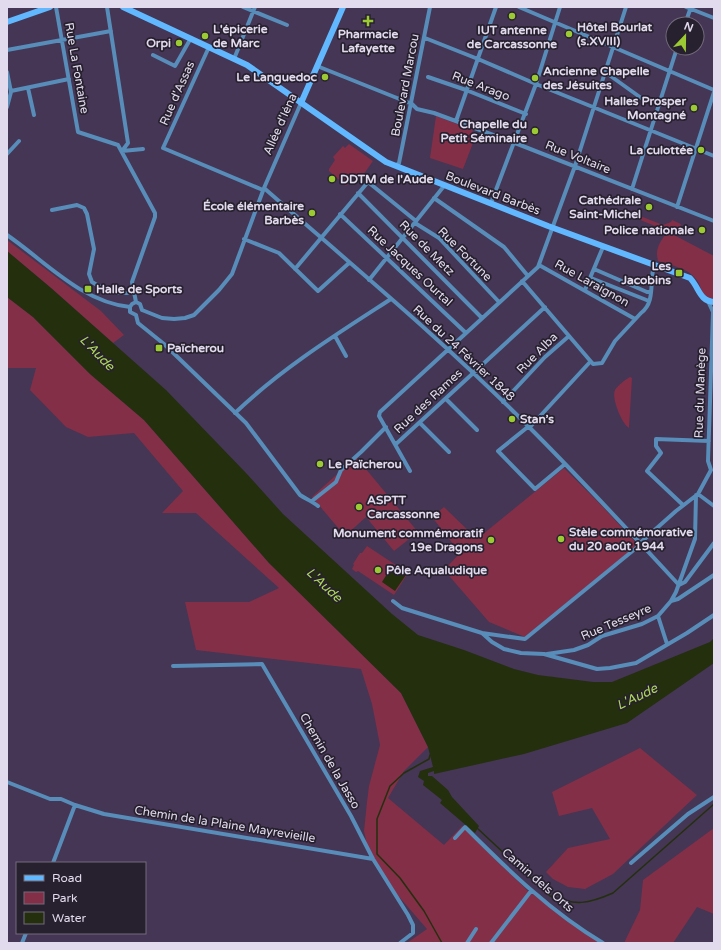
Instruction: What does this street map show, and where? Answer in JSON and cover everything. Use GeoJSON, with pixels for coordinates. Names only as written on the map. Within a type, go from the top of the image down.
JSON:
{"type":"FeatureCollection","features":[{"type":"Feature","properties":{"kind":"main road"},"geometry":{"type":"LineString","coordinates":[[7,22],[50,7]]}},
{"type":"Feature","properties":{"kind":"main road","name":"Boulevard Barbès"},"geometry":{"type":"LineString","coordinates":[[123,7],[191,38],[254,70],[386,162],[553,228],[690,278],[695,283],[701,296],[711,302]]}},
{"type":"Feature","properties":{"kind":"main road","name":"Allée d'Iéna"},"geometry":{"type":"LineString","coordinates":[[301,103],[343,7]]}},
{"type":"Feature","properties":{"kind":"street","name":"Rue La Fontaine"},"geometry":{"type":"LineString","coordinates":[[56,7],[78,132],[118,144],[122,151]]}},
{"type":"Feature","properties":{"kind":"street"},"geometry":{"type":"LineString","coordinates":[[107,7],[128,143],[122,151]]}},
{"type":"Feature","properties":{"kind":"street"},"geometry":{"type":"LineString","coordinates":[[243,7],[254,9],[287,25]]}},
{"type":"Feature","properties":{"kind":"street","name":"Boulevard Marcou"},"geometry":{"type":"LineString","coordinates":[[396,166],[399,163],[412,104],[430,7]]}},
{"type":"Feature","properties":{"kind":"street"},"geometry":{"type":"LineString","coordinates":[[456,121],[496,7]]}},
{"type":"Feature","properties":{"kind":"street"},"geometry":{"type":"LineString","coordinates":[[519,7],[714,91],[677,207]]}},
{"type":"Feature","properties":{"kind":"street"},"geometry":{"type":"LineString","coordinates":[[491,203],[526,114],[560,7]]}},
{"type":"Feature","properties":{"kind":"street"},"geometry":{"type":"LineString","coordinates":[[410,471],[379,416],[380,412],[538,267],[575,166],[626,7]]}},
{"type":"Feature","properties":{"kind":"street"},"geometry":{"type":"LineString","coordinates":[[689,8],[714,18]]}},
{"type":"Feature","properties":{"kind":"street"},"geometry":{"type":"LineString","coordinates":[[234,59],[254,9]]}},
{"type":"Feature","properties":{"kind":"street"},"geometry":{"type":"LineString","coordinates":[[7,50],[111,31]]}},
{"type":"Feature","properties":{"kind":"street"},"geometry":{"type":"LineString","coordinates":[[153,55],[175,66],[191,38]]}},
{"type":"Feature","properties":{"kind":"street"},"geometry":{"type":"LineString","coordinates":[[425,38],[714,156]]}},
{"type":"Feature","properties":{"kind":"street","name":"Rue d'Assas"},"geometry":{"type":"LineString","coordinates":[[163,148],[209,47]]}},
{"type":"Feature","properties":{"kind":"street"},"geometry":{"type":"LineString","coordinates":[[632,189],[674,56]]}},
{"type":"Feature","properties":{"kind":"street","name":"Rue Voltaire"},"geometry":{"type":"LineString","coordinates":[[317,66],[412,104],[417,109],[434,113],[515,143],[714,221]]}},
{"type":"Feature","properties":{"kind":"street"},"geometry":{"type":"LineString","coordinates":[[7,72],[11,91],[7,105]]}},
{"type":"Feature","properties":{"kind":"street"},"geometry":{"type":"LineString","coordinates":[[605,72],[644,100]]}},
{"type":"Feature","properties":{"kind":"street","name":"Rue Arago"},"geometry":{"type":"LineString","coordinates":[[428,77],[466,90],[526,114]]}},
{"type":"Feature","properties":{"kind":"street"},"geometry":{"type":"LineString","coordinates":[[11,91],[69,79]]}},
{"type":"Feature","properties":{"kind":"street"},"geometry":{"type":"LineString","coordinates":[[28,88],[34,115]]}},
{"type":"Feature","properties":{"kind":"street","name":"Allée d'Iéna"},"geometry":{"type":"LineString","coordinates":[[142,310],[162,318],[174,320],[194,315],[219,290],[232,274],[244,238],[301,103]]}},
{"type":"Feature","properties":{"kind":"street"},"geometry":{"type":"LineString","coordinates":[[7,154],[19,141]]}},
{"type":"Feature","properties":{"kind":"street"},"geometry":{"type":"LineString","coordinates":[[7,145],[12,149]]}},
{"type":"Feature","properties":{"kind":"street","name":"Rue du 24 Février 1848"},"geometry":{"type":"LineString","coordinates":[[163,148],[264,189],[322,238],[449,350],[529,427],[679,585]]}},
{"type":"Feature","properties":{"kind":"street"},"geometry":{"type":"LineString","coordinates":[[122,151],[143,149]]}},
{"type":"Feature","properties":{"kind":"street"},"geometry":{"type":"LineString","coordinates":[[122,151],[156,217],[132,282],[136,302],[140,304],[142,310],[136,315]]}},
{"type":"Feature","properties":{"kind":"street","name":"Rue Fortune"},"geometry":{"type":"LineString","coordinates":[[358,192],[368,182],[416,222],[439,238],[499,302]]}},
{"type":"Feature","properties":{"kind":"street"},"geometry":{"type":"LineString","coordinates":[[369,280],[444,186]]}},
{"type":"Feature","properties":{"kind":"street"},"geometry":{"type":"LineString","coordinates":[[295,269],[322,238],[358,192]]}},
{"type":"Feature","properties":{"kind":"street","name":"Rue de Metz"},"geometry":{"type":"LineString","coordinates":[[358,192],[482,318]]}},
{"type":"Feature","properties":{"kind":"street"},"geometry":{"type":"LineString","coordinates":[[434,198],[504,247],[528,276]]}},
{"type":"Feature","properties":{"kind":"street"},"geometry":{"type":"LineString","coordinates":[[52,210],[77,205],[84,208],[87,214],[94,249],[89,274],[92,282],[109,292],[133,292]]}},
{"type":"Feature","properties":{"kind":"street","name":"Rue Jacques Ourtal"},"geometry":{"type":"LineString","coordinates":[[340,214],[466,333]]}},
{"type":"Feature","properties":{"kind":"street"},"geometry":{"type":"LineString","coordinates":[[7,235],[67,281],[94,297],[112,304],[130,307]]}},
{"type":"Feature","properties":{"kind":"street"},"geometry":{"type":"LineString","coordinates":[[244,238],[275,251],[318,291],[349,262]]}},
{"type":"Feature","properties":{"kind":"street"},"geometry":{"type":"LineString","coordinates":[[585,290],[604,247]]}},
{"type":"Feature","properties":{"kind":"street","name":"Rue Laraignon"},"geometry":{"type":"LineString","coordinates":[[539,265],[636,318]]}},
{"type":"Feature","properties":{"kind":"street"},"geometry":{"type":"LineString","coordinates":[[565,464],[535,489],[498,451],[529,427],[591,363],[602,363],[615,341],[645,310],[651,292],[654,266]]}},
{"type":"Feature","properties":{"kind":"street"},"geometry":{"type":"LineString","coordinates":[[594,269],[647,292],[651,292]]}},
{"type":"Feature","properties":{"kind":"street"},"geometry":{"type":"LineString","coordinates":[[590,278],[649,301]]}},
{"type":"Feature","properties":{"kind":"street"},"geometry":{"type":"LineString","coordinates":[[522,281],[591,363]]}},
{"type":"Feature","properties":{"kind":"street"},"geometry":{"type":"LineString","coordinates":[[235,413],[271,381],[296,362],[391,299]]}},
{"type":"Feature","properties":{"kind":"street"},"geometry":{"type":"LineString","coordinates":[[130,307],[136,302]]}},
{"type":"Feature","properties":{"kind":"street","name":"Rue du Manège"},"geometry":{"type":"LineString","coordinates":[[711,302],[713,311],[708,461],[712,471]]}},
{"type":"Feature","properties":{"kind":"street"},"geometry":{"type":"LineString","coordinates":[[130,307],[130,312],[136,315],[138,323],[164,344],[253,430],[300,495],[318,506]]}},
{"type":"Feature","properties":{"kind":"street","name":"Rue des Rames"},"geometry":{"type":"LineString","coordinates":[[396,444],[544,307]]}},
{"type":"Feature","properties":{"kind":"street"},"geometry":{"type":"LineString","coordinates":[[335,336],[346,356]]}},
{"type":"Feature","properties":{"kind":"street","name":"Rue Alba"},"geometry":{"type":"LineString","coordinates":[[503,402],[550,352],[568,336]]}},
{"type":"Feature","properties":{"kind":"street"},"geometry":{"type":"LineString","coordinates":[[446,399],[477,430]]}},
{"type":"Feature","properties":{"kind":"street"},"geometry":{"type":"LineString","coordinates":[[420,423],[449,452]]}},
{"type":"Feature","properties":{"kind":"street"},"geometry":{"type":"LineString","coordinates":[[312,501],[336,482],[340,470],[357,456],[386,427]]}},
{"type":"Feature","properties":{"kind":"street"},"geometry":{"type":"LineString","coordinates":[[683,505],[647,471],[661,453],[656,446],[656,440],[708,441]]}},
{"type":"Feature","properties":{"kind":"street"},"geometry":{"type":"LineString","coordinates":[[393,601],[402,608],[482,633],[525,639],[641,544],[683,505],[697,495],[712,471]]}},
{"type":"Feature","properties":{"kind":"street"},"geometry":{"type":"LineString","coordinates":[[697,495],[714,506]]}},
{"type":"Feature","properties":{"kind":"street","name":"Rue Tesseyre"},"geometry":{"type":"LineString","coordinates":[[544,654],[573,652],[602,636],[642,624],[658,616],[670,601],[679,585],[695,538],[697,495]]}},
{"type":"Feature","properties":{"kind":"street"},"geometry":{"type":"LineString","coordinates":[[679,585],[685,582],[714,544]]}},
{"type":"Feature","properties":{"kind":"street"},"geometry":{"type":"LineString","coordinates":[[670,601],[678,599],[714,575]]}},
{"type":"Feature","properties":{"kind":"street"},"geometry":{"type":"LineString","coordinates":[[482,633],[492,642],[504,649],[521,653],[544,654],[597,669],[636,662],[714,615]]}},
{"type":"Feature","properties":{"kind":"street"},"geometry":{"type":"LineString","coordinates":[[658,616],[667,644]]}},
{"type":"Feature","properties":{"kind":"street","name":"Chemin de la Jasso"},"geometry":{"type":"LineString","coordinates":[[173,666],[262,664],[350,816],[373,859],[413,925],[413,933],[400,943]]}},
{"type":"Feature","properties":{"kind":"street","name":"Chemin de la Plaine Mayrevieille"},"geometry":{"type":"LineString","coordinates":[[7,782],[50,799],[61,799],[104,814],[373,859]]}},
{"type":"Feature","properties":{"kind":"street"},"geometry":{"type":"LineString","coordinates":[[631,863],[688,814],[714,797]]}},
{"type":"Feature","properties":{"kind":"street"},"geometry":{"type":"LineString","coordinates":[[53,862],[75,805]]}},
{"type":"Feature","properties":{"kind":"street","name":"Camin dels Orts"},"geometry":{"type":"LineString","coordinates":[[455,838],[466,827],[531,891],[585,932],[603,943]]}},
{"type":"Feature","properties":{"kind":"street"},"geometry":{"type":"LineString","coordinates":[[492,943],[531,891]]}},
{"type":"Feature","properties":{"kind":"street"},"geometry":{"type":"LineString","coordinates":[[467,943],[476,929]]}},
{"type":"Feature","properties":{"kind":"green space"},"geometry":{"type":"Polygon","coordinates":[[[436,116],[473,130],[470,138],[473,143],[463,169],[430,158],[436,116]]]}},
{"type":"Feature","properties":{"kind":"green space"},"geometry":{"type":"Polygon","coordinates":[[[349,144],[373,161],[361,178],[355,176],[346,186],[329,171],[329,169],[335,160],[333,157],[343,146],[345,148],[349,144]]]}},
{"type":"Feature","properties":{"kind":"green space"},"geometry":{"type":"Polygon","coordinates":[[[625,210],[663,225],[671,222],[672,220],[681,224],[678,233],[670,230],[665,231],[623,213],[625,210]]]}},
{"type":"Feature","properties":{"kind":"green space"},"geometry":{"type":"Polygon","coordinates":[[[665,235],[674,235],[714,256],[714,298],[710,298],[702,292],[693,275],[678,267],[658,261],[657,250],[665,235]]]}},
{"type":"Feature","properties":{"kind":"green space"},"geometry":{"type":"Polygon","coordinates":[[[7,240],[101,311],[124,335],[113,343],[7,251],[7,240]]]}},
{"type":"Feature","properties":{"kind":"green space"},"geometry":{"type":"Polygon","coordinates":[[[7,297],[33,317],[90,374],[144,420],[269,563],[401,693],[428,747],[404,771],[388,798],[444,845],[462,826],[528,891],[604,943],[407,943],[427,929],[388,884],[369,854],[364,831],[369,786],[380,745],[372,704],[361,669],[196,650],[185,602],[249,602],[279,588],[196,513],[162,513],[183,491],[134,433],[88,437],[66,427],[30,390],[36,368],[7,368],[7,297]]]}},
{"type":"Feature","properties":{"kind":"green space"},"geometry":{"type":"Polygon","coordinates":[[[630,377],[632,378],[629,428],[623,422],[614,394],[618,386],[630,377]]]}},
{"type":"Feature","properties":{"kind":"green space","name":"ASPTT Carcassonne"},"geometry":{"type":"Polygon","coordinates":[[[356,457],[418,532],[394,551],[366,517],[345,536],[312,497],[356,457]]]}},
{"type":"Feature","properties":{"kind":"green space"},"geometry":{"type":"Polygon","coordinates":[[[564,468],[603,507],[636,543],[636,546],[525,637],[489,622],[444,570],[460,553],[432,517],[444,507],[477,539],[564,468]]]}},
{"type":"Feature","properties":{"kind":"green space","name":"Pôle Aqualudique"},"geometry":{"type":"Polygon","coordinates":[[[367,546],[408,573],[394,595],[358,571],[356,572],[352,569],[353,564],[360,553],[362,553],[367,546]]]}},
{"type":"Feature","properties":{"kind":"green space"},"geometry":{"type":"Polygon","coordinates":[[[640,748],[697,795],[613,874],[585,889],[568,887],[553,879],[546,872],[568,848],[610,839],[592,808],[559,816],[552,792],[640,748]]]}},
{"type":"Feature","properties":{"kind":"green space"},"geometry":{"type":"Polygon","coordinates":[[[714,828],[714,914],[697,907],[673,943],[624,943],[640,910],[643,880],[714,828]]]}},
{"type":"Feature","properties":{"kind":"water","name":"L'Aude"},"geometry":{"type":"Polygon","coordinates":[[[7,251],[166,390],[246,473],[283,514],[392,614],[418,635],[464,650],[514,669],[538,675],[593,682],[612,682],[710,642],[714,638],[714,663],[627,723],[524,754],[434,774],[434,771],[428,773],[428,776],[432,776],[448,790],[452,797],[479,826],[475,833],[440,803],[442,800],[423,785],[424,781],[418,777],[420,771],[433,767],[428,747],[401,693],[269,563],[144,420],[90,374],[33,317],[7,297],[7,251]]]}},
{"type":"Feature","properties":{"kind":"water"},"geometry":{"type":"Polygon","coordinates":[[[392,566],[406,575],[395,591],[382,582],[392,566]]]}},
{"type":"Feature","properties":{"kind":"waterway"},"geometry":{"type":"LineString","coordinates":[[430,755],[429,759],[404,773],[390,786],[377,819],[377,854],[400,878],[424,911],[442,943]]}},
{"type":"Feature","properties":{"kind":"waterway"},"geometry":{"type":"LineString","coordinates":[[477,828],[550,896],[567,901],[582,902],[596,900],[613,893],[714,804]]}},
{"type":"Feature","properties":{"kind":"place","name":"IUT antenne de Carcassonne"},"geometry":{"type":"Point","coordinates":[512,16]}},
{"type":"Feature","properties":{"kind":"place","name":"Pharmacie Lafayette"},"geometry":{"type":"Point","coordinates":[368,21]}},
{"type":"Feature","properties":{"kind":"place","name":"Hôtel Bourlat (s.XVIII)"},"geometry":{"type":"Point","coordinates":[569,34]}},
{"type":"Feature","properties":{"kind":"place","name":"L'épicerie de Marc"},"geometry":{"type":"Point","coordinates":[205,36]}},
{"type":"Feature","properties":{"kind":"place","name":"Orpi"},"geometry":{"type":"Point","coordinates":[179,43]}},
{"type":"Feature","properties":{"kind":"place","name":"Le Languedoc"},"geometry":{"type":"Point","coordinates":[325,77]}},
{"type":"Feature","properties":{"kind":"place","name":"Ancienne Chapelle des Jésuites"},"geometry":{"type":"Point","coordinates":[535,78]}},
{"type":"Feature","properties":{"kind":"place","name":"Halles Prosper Montagné"},"geometry":{"type":"Point","coordinates":[694,108]}},
{"type":"Feature","properties":{"kind":"place","name":"Chapelle du Petit Séminaire"},"geometry":{"type":"Point","coordinates":[535,131]}},
{"type":"Feature","properties":{"kind":"place","name":"La culottée"},"geometry":{"type":"Point","coordinates":[701,150]}},
{"type":"Feature","properties":{"kind":"place","name":"DDTM de l'Aude"},"geometry":{"type":"Point","coordinates":[332,179]}},
{"type":"Feature","properties":{"kind":"place","name":"Cathédrale Saint-Michel"},"geometry":{"type":"Point","coordinates":[649,207]}},
{"type":"Feature","properties":{"kind":"place","name":"École élémentaire Barbès"},"geometry":{"type":"Point","coordinates":[312,213]}},
{"type":"Feature","properties":{"kind":"place","name":"Police nationale"},"geometry":{"type":"Point","coordinates":[702,230]}},
{"type":"Feature","properties":{"kind":"place","name":"Les Jacobins"},"geometry":{"type":"Point","coordinates":[679,273]}},
{"type":"Feature","properties":{"kind":"place","name":"Halle de Sports"},"geometry":{"type":"Point","coordinates":[88,289]}},
{"type":"Feature","properties":{"kind":"place","name":"Païcherou"},"geometry":{"type":"Point","coordinates":[159,348]}},
{"type":"Feature","properties":{"kind":"place","name":"Stan’s"},"geometry":{"type":"Point","coordinates":[512,419]}},
{"type":"Feature","properties":{"kind":"place","name":"Le Païcherou"},"geometry":{"type":"Point","coordinates":[320,464]}},
{"type":"Feature","properties":{"kind":"place","name":"ASPTT Carcassonne"},"geometry":{"type":"Point","coordinates":[359,507]}},
{"type":"Feature","properties":{"kind":"place","name":"Stèle commémorative du 20 août 1944"},"geometry":{"type":"Point","coordinates":[561,539]}},
{"type":"Feature","properties":{"kind":"place","name":"Monument commémoratif 19e Dragons"},"geometry":{"type":"Point","coordinates":[491,540]}},
{"type":"Feature","properties":{"kind":"place","name":"Pôle Aqualudique"},"geometry":{"type":"Point","coordinates":[378,570]}}]}
